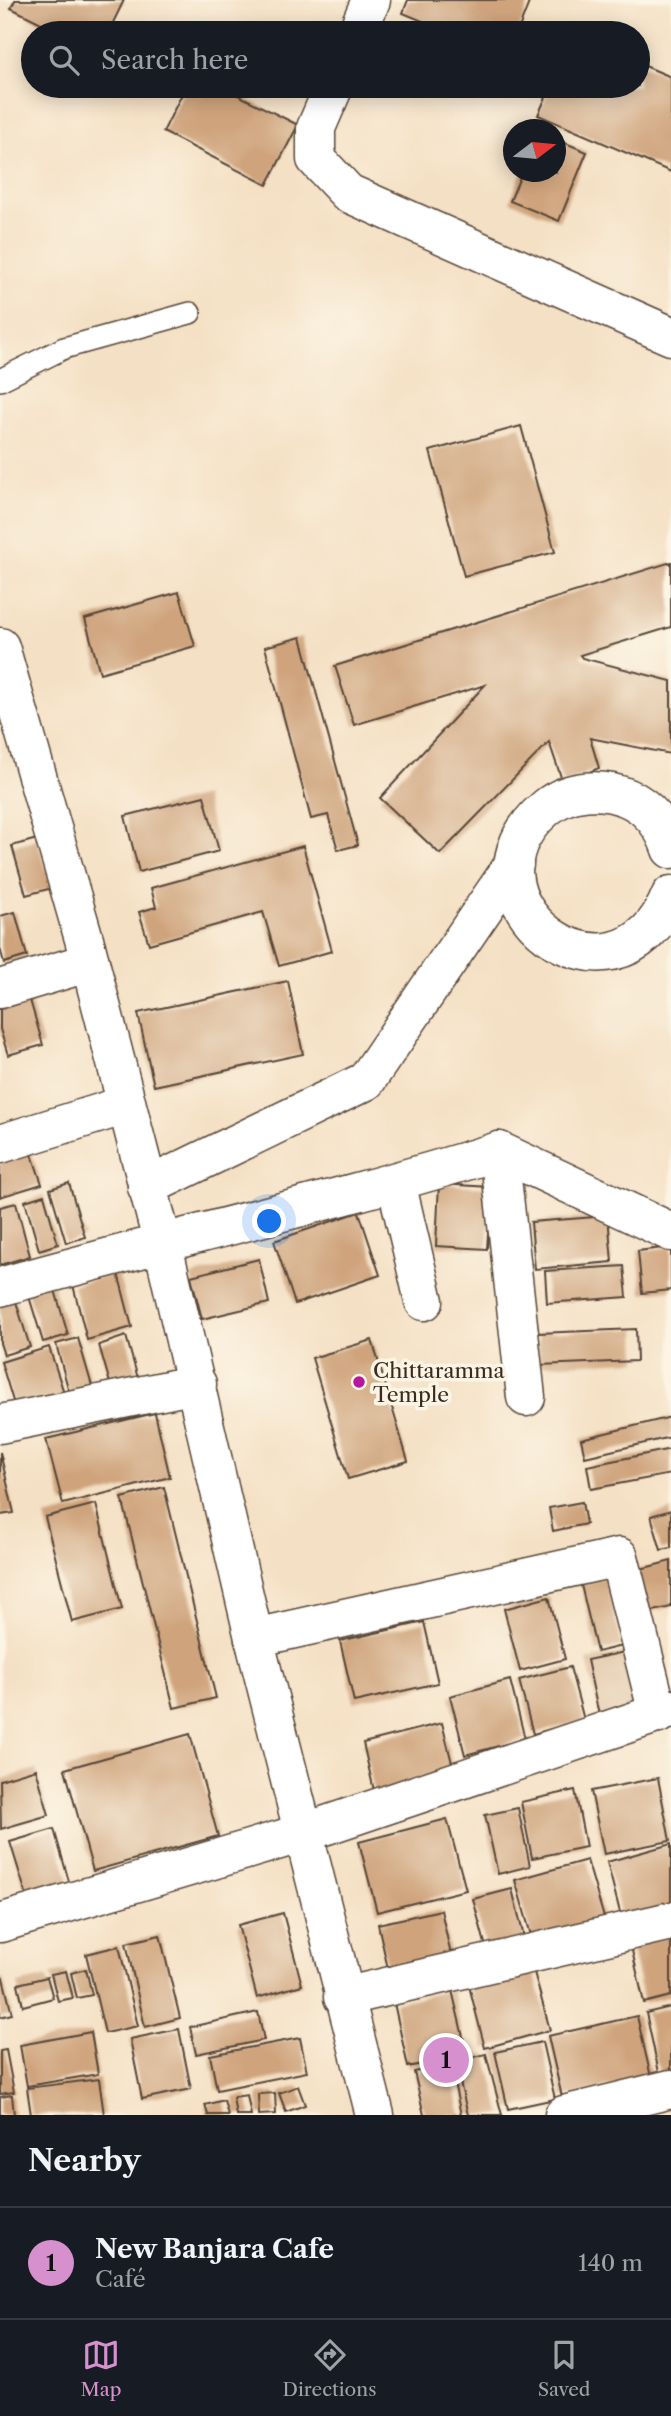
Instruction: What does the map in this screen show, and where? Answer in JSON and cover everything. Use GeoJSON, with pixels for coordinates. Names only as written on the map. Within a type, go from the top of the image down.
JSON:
{"type":"FeatureCollection","features":[{"type":"Feature","properties":{"kind":"street"},"geometry":{"type":"LineString","coordinates":[[362,21],[371,0]]}},
{"type":"Feature","properties":{"kind":"street"},"geometry":{"type":"LineString","coordinates":[[329,98],[316,128],[316,159],[348,193],[671,336]]}},
{"type":"Feature","properties":{"kind":"street"},"geometry":{"type":"LineString","coordinates":[[2,663],[90,962],[162,1241],[254,1638],[375,2115]]}},
{"type":"Feature","properties":{"kind":"street"},"geometry":{"type":"LineString","coordinates":[[671,849],[661,811],[604,791],[578,792],[554,801],[534,818],[520,840],[514,864],[516,890],[526,914],[543,933],[566,947],[594,953],[621,948],[645,935],[663,915],[671,895]]}},
{"type":"Feature","properties":{"kind":"street"},"geometry":{"type":"LineString","coordinates":[[147,1187],[366,1081],[514,864]]}},
{"type":"Feature","properties":{"kind":"street"},"geometry":{"type":"LineString","coordinates":[[0,989],[90,962]]}},
{"type":"Feature","properties":{"kind":"street"},"geometry":{"type":"LineString","coordinates":[[0,1144],[126,1105]]}},
{"type":"Feature","properties":{"kind":"street"},"geometry":{"type":"LineString","coordinates":[[499,1151],[526,1397]]}},
{"type":"Feature","properties":{"kind":"street"},"geometry":{"type":"LineString","coordinates":[[0,1287],[162,1241],[396,1182],[499,1151],[671,1232]]}},
{"type":"Feature","properties":{"kind":"street"},"geometry":{"type":"LineString","coordinates":[[396,1182],[424,1301]]}},
{"type":"Feature","properties":{"kind":"street"},"geometry":{"type":"LineString","coordinates":[[0,1424],[197,1384]]}},
{"type":"Feature","properties":{"kind":"street"},"geometry":{"type":"LineString","coordinates":[[0,1923],[303,1833],[664,1712],[619,1557],[254,1638]]}},
{"type":"Feature","properties":{"kind":"street"},"geometry":{"type":"LineString","coordinates":[[343,1997],[671,1921]]}},
{"type":"Feature","properties":{"kind":"street"},"geometry":{"type":"LineString","coordinates":[[564,2115],[671,2089]]}},
{"type":"Feature","properties":{"kind":"lane"},"geometry":{"type":"LineString","coordinates":[[0,380],[64,348],[190,313]]}},
{"type":"Feature","properties":{"kind":"building"},"geometry":{"type":"Polygon","coordinates":[[[15,0],[124,0],[114,21],[37,21],[11,8],[15,0]]]}},
{"type":"Feature","properties":{"kind":"building"},"geometry":{"type":"Polygon","coordinates":[[[408,0],[530,0],[522,21],[423,21],[403,13],[408,0]]]}},
{"type":"Feature","properties":{"kind":"building"},"geometry":{"type":"Polygon","coordinates":[[[650,68],[671,77],[671,172],[566,127],[566,119],[547,119],[538,115],[546,98],[650,98],[650,68]]]}},
{"type":"Feature","properties":{"kind":"building"},"geometry":{"type":"Polygon","coordinates":[[[180,98],[244,98],[298,125],[267,185],[163,132],[180,98]]]}},
{"type":"Feature","properties":{"kind":"building"},"geometry":{"type":"Polygon","coordinates":[[[566,143],[587,152],[559,221],[510,201],[518,182],[566,182],[566,143]]]}},
{"type":"Feature","properties":{"kind":"building"},"geometry":{"type":"Polygon","coordinates":[[[521,426],[555,552],[464,576],[430,451],[521,426]]]}},
{"type":"Feature","properties":{"kind":"building"},"geometry":{"type":"Polygon","coordinates":[[[671,562],[671,627],[580,655],[582,658],[671,681],[671,754],[590,738],[599,768],[563,783],[549,742],[440,854],[380,798],[485,685],[354,725],[335,666],[671,562]]]}},
{"type":"Feature","properties":{"kind":"building"},"geometry":{"type":"Polygon","coordinates":[[[179,592],[195,646],[100,673],[85,619],[179,592]]]}},
{"type":"Feature","properties":{"kind":"building"},"geometry":{"type":"Polygon","coordinates":[[[301,637],[358,845],[338,850],[328,815],[311,819],[265,647],[301,637]]]}},
{"type":"Feature","properties":{"kind":"building"},"geometry":{"type":"Polygon","coordinates":[[[204,796],[219,851],[139,872],[125,816],[204,796]]]}},
{"type":"Feature","properties":{"kind":"building"},"geometry":{"type":"Polygon","coordinates":[[[37,839],[52,888],[26,895],[12,846],[37,839]]]}},
{"type":"Feature","properties":{"kind":"building"},"geometry":{"type":"Polygon","coordinates":[[[303,846],[332,951],[279,966],[263,912],[149,944],[139,912],[156,907],[151,888],[303,846]]]}},
{"type":"Feature","properties":{"kind":"building"},"geometry":{"type":"Polygon","coordinates":[[[15,912],[27,956],[4,963],[0,948],[0,916],[15,912]]]}},
{"type":"Feature","properties":{"kind":"building"},"geometry":{"type":"Polygon","coordinates":[[[288,981],[303,1054],[154,1086],[138,1013],[288,981]]]}},
{"type":"Feature","properties":{"kind":"building"},"geometry":{"type":"Polygon","coordinates":[[[28,993],[43,1045],[8,1055],[0,1029],[0,1001],[28,993]]]}},
{"type":"Feature","properties":{"kind":"building"},"geometry":{"type":"Polygon","coordinates":[[[26,1137],[42,1184],[0,1197],[0,1146],[26,1137]]]}},
{"type":"Feature","properties":{"kind":"building"},"geometry":{"type":"Polygon","coordinates":[[[69,1183],[85,1237],[66,1243],[50,1189],[69,1183]]]}},
{"type":"Feature","properties":{"kind":"building"},"geometry":{"type":"Polygon","coordinates":[[[439,1184],[491,1187],[487,1249],[436,1246],[439,1184]]]}},
{"type":"Feature","properties":{"kind":"building"},"geometry":{"type":"Polygon","coordinates":[[[44,1195],[58,1244],[39,1250],[25,1201],[44,1195]]]}},
{"type":"Feature","properties":{"kind":"building"},"geometry":{"type":"Polygon","coordinates":[[[16,1203],[30,1256],[0,1265],[0,1207],[16,1203]]]}},
{"type":"Feature","properties":{"kind":"building"},"geometry":{"type":"Polygon","coordinates":[[[359,1212],[380,1275],[295,1304],[274,1241],[359,1212]]]}},
{"type":"Feature","properties":{"kind":"building"},"geometry":{"type":"Polygon","coordinates":[[[608,1216],[612,1262],[535,1269],[531,1222],[608,1216]]]}},
{"type":"Feature","properties":{"kind":"building"},"geometry":{"type":"Polygon","coordinates":[[[671,1247],[671,1290],[642,1293],[638,1251],[671,1247]]]}},
{"type":"Feature","properties":{"kind":"building"},"geometry":{"type":"Polygon","coordinates":[[[259,1259],[269,1303],[202,1319],[191,1276],[259,1259]]]}},
{"type":"Feature","properties":{"kind":"building"},"geometry":{"type":"Polygon","coordinates":[[[624,1266],[627,1297],[547,1303],[545,1271],[624,1266]]]}},
{"type":"Feature","properties":{"kind":"building"},"geometry":{"type":"Polygon","coordinates":[[[118,1273],[132,1327],[87,1340],[73,1285],[118,1273]]]}},
{"type":"Feature","properties":{"kind":"building"},"geometry":{"type":"Polygon","coordinates":[[[53,1283],[68,1335],[43,1342],[27,1290],[53,1283]]]}},
{"type":"Feature","properties":{"kind":"building"},"geometry":{"type":"Polygon","coordinates":[[[13,1292],[30,1347],[4,1355],[0,1343],[0,1295],[13,1292]]]}},
{"type":"Feature","properties":{"kind":"building"},"geometry":{"type":"Polygon","coordinates":[[[636,1329],[637,1361],[539,1365],[538,1333],[636,1329]]]}},
{"type":"Feature","properties":{"kind":"building"},"geometry":{"type":"Polygon","coordinates":[[[126,1336],[139,1382],[112,1390],[99,1345],[126,1336]]]}},
{"type":"Feature","properties":{"kind":"building"},"geometry":{"type":"Polygon","coordinates":[[[78,1338],[94,1393],[71,1399],[56,1344],[78,1338]]]}},
{"type":"Feature","properties":{"kind":"building"},"geometry":{"type":"Polygon","coordinates":[[[372,1340],[408,1461],[348,1479],[312,1358],[372,1340]]]}},
{"type":"Feature","properties":{"kind":"building"},"geometry":{"type":"Polygon","coordinates":[[[49,1347],[65,1396],[16,1411],[1,1362],[49,1347]]]}},
{"type":"Feature","properties":{"kind":"building"},"geometry":{"type":"Polygon","coordinates":[[[155,1413],[170,1477],[63,1504],[46,1439],[155,1413]]]}},
{"type":"Feature","properties":{"kind":"building"},"geometry":{"type":"Polygon","coordinates":[[[671,1417],[671,1437],[585,1457],[581,1439],[671,1417]]]}},
{"type":"Feature","properties":{"kind":"building"},"geometry":{"type":"Polygon","coordinates":[[[671,1449],[671,1474],[591,1489],[587,1466],[671,1449]]]}},
{"type":"Feature","properties":{"kind":"building"},"geometry":{"type":"Polygon","coordinates":[[[0,1452],[14,1513],[0,1515],[0,1452]]]}},
{"type":"Feature","properties":{"kind":"building"},"geometry":{"type":"Polygon","coordinates":[[[164,1487],[216,1698],[174,1708],[122,1498],[164,1487]]]}},
{"type":"Feature","properties":{"kind":"building"},"geometry":{"type":"Polygon","coordinates":[[[582,1502],[586,1524],[553,1531],[549,1508],[582,1502]]]}},
{"type":"Feature","properties":{"kind":"building"},"geometry":{"type":"Polygon","coordinates":[[[96,1504],[122,1609],[72,1622],[45,1517],[96,1504]]]}},
{"type":"Feature","properties":{"kind":"building"},"geometry":{"type":"Polygon","coordinates":[[[671,1510],[671,1548],[661,1550],[651,1516],[671,1510]]]}},
{"type":"Feature","properties":{"kind":"building"},"geometry":{"type":"Polygon","coordinates":[[[671,1561],[671,1607],[640,1614],[629,1572],[671,1561]]]}},
{"type":"Feature","properties":{"kind":"building"},"geometry":{"type":"Polygon","coordinates":[[[605,1578],[622,1646],[597,1652],[581,1585],[605,1578]]]}},
{"type":"Feature","properties":{"kind":"building"},"geometry":{"type":"Polygon","coordinates":[[[549,1597],[565,1659],[520,1671],[504,1609],[549,1597]]]}},
{"type":"Feature","properties":{"kind":"building"},"geometry":{"type":"Polygon","coordinates":[[[424,1622],[438,1683],[354,1702],[340,1641],[424,1622]]]}},
{"type":"Feature","properties":{"kind":"building"},"geometry":{"type":"Polygon","coordinates":[[[639,1649],[652,1709],[600,1720],[587,1660],[639,1649]]]}},
{"type":"Feature","properties":{"kind":"building"},"geometry":{"type":"Polygon","coordinates":[[[570,1667],[584,1720],[533,1734],[519,1680],[570,1667]]]}},
{"type":"Feature","properties":{"kind":"building"},"geometry":{"type":"Polygon","coordinates":[[[510,1680],[525,1739],[465,1755],[450,1696],[510,1680]]]}},
{"type":"Feature","properties":{"kind":"building"},"geometry":{"type":"Polygon","coordinates":[[[442,1723],[455,1775],[375,1795],[363,1743],[442,1723]]]}},
{"type":"Feature","properties":{"kind":"building"},"geometry":{"type":"Polygon","coordinates":[[[190,1734],[218,1836],[93,1871],[65,1769],[190,1734]]]}},
{"type":"Feature","properties":{"kind":"building"},"geometry":{"type":"Polygon","coordinates":[[[36,1769],[49,1815],[1,1829],[0,1780],[36,1769]]]}},
{"type":"Feature","properties":{"kind":"building"},"geometry":{"type":"Polygon","coordinates":[[[658,1778],[670,1841],[604,1854],[591,1791],[658,1778]]]}},
{"type":"Feature","properties":{"kind":"building"},"geometry":{"type":"Polygon","coordinates":[[[575,1790],[586,1847],[532,1858],[521,1802],[575,1790]]]}},
{"type":"Feature","properties":{"kind":"building"},"geometry":{"type":"Polygon","coordinates":[[[518,1808],[530,1866],[498,1874],[485,1815],[518,1808]]]}},
{"type":"Feature","properties":{"kind":"building"},"geometry":{"type":"Polygon","coordinates":[[[447,1819],[466,1890],[377,1912],[359,1842],[447,1819]]]}},
{"type":"Feature","properties":{"kind":"building"},"geometry":{"type":"Polygon","coordinates":[[[54,1829],[70,1885],[27,1897],[10,1842],[54,1829]]]}},
{"type":"Feature","properties":{"kind":"building"},"geometry":{"type":"Polygon","coordinates":[[[671,1844],[671,1907],[622,1920],[607,1862],[671,1844]]]}},
{"type":"Feature","properties":{"kind":"building"},"geometry":{"type":"Polygon","coordinates":[[[587,1860],[605,1921],[533,1942],[515,1880],[587,1860]]]}},
{"type":"Feature","properties":{"kind":"building"},"geometry":{"type":"Polygon","coordinates":[[[512,1889],[525,1941],[487,1951],[473,1899],[512,1889]]]}},
{"type":"Feature","properties":{"kind":"building"},"geometry":{"type":"Polygon","coordinates":[[[441,1910],[451,1955],[388,1969],[378,1924],[441,1910]]]}},
{"type":"Feature","properties":{"kind":"building"},"geometry":{"type":"Polygon","coordinates":[[[283,1913],[302,1985],[257,1998],[238,1925],[283,1913]]]}},
{"type":"Feature","properties":{"kind":"building"},"geometry":{"type":"Polygon","coordinates":[[[160,1935],[180,2018],[145,2027],[126,1943],[160,1935]]]}},
{"type":"Feature","properties":{"kind":"building"},"geometry":{"type":"Polygon","coordinates":[[[671,1936],[671,1996],[644,2003],[631,1946],[671,1936]]]}},
{"type":"Feature","properties":{"kind":"building"},"geometry":{"type":"Polygon","coordinates":[[[119,1946],[138,2026],[105,2033],[86,1954],[119,1946]]]}},
{"type":"Feature","properties":{"kind":"building"},"geometry":{"type":"Polygon","coordinates":[[[532,1965],[550,2030],[485,2048],[468,1982],[532,1965]]]}},
{"type":"Feature","properties":{"kind":"building"},"geometry":{"type":"Polygon","coordinates":[[[86,1969],[92,1995],[77,1998],[71,1973],[86,1969]]]}},
{"type":"Feature","properties":{"kind":"building"},"geometry":{"type":"Polygon","coordinates":[[[66,1971],[73,1998],[58,2001],[51,1974],[66,1971]]]}},
{"type":"Feature","properties":{"kind":"building"},"geometry":{"type":"Polygon","coordinates":[[[47,1977],[53,1998],[23,2006],[18,1984],[47,1977]]]}},
{"type":"Feature","properties":{"kind":"building"},"geometry":{"type":"Polygon","coordinates":[[[3,1978],[12,2014],[0,2017],[0,1979],[3,1978]]]}},
{"type":"Feature","properties":{"kind":"building"},"geometry":{"type":"Polygon","coordinates":[[[452,1990],[467,2054],[408,2067],[394,2003],[452,1990]]]}},
{"type":"Feature","properties":{"kind":"building"},"geometry":{"type":"Polygon","coordinates":[[[671,2007],[671,2075],[660,2077],[646,2013],[671,2007]]]}},
{"type":"Feature","properties":{"kind":"building"},"geometry":{"type":"Polygon","coordinates":[[[258,2012],[264,2040],[196,2054],[190,2027],[258,2012]]]}},
{"type":"Feature","properties":{"kind":"building"},"geometry":{"type":"Polygon","coordinates":[[[637,2016],[651,2077],[562,2097],[548,2036],[637,2016]]]}},
{"type":"Feature","properties":{"kind":"building"},"geometry":{"type":"Polygon","coordinates":[[[179,2029],[191,2089],[142,2099],[130,2039],[179,2029]]]}},
{"type":"Feature","properties":{"kind":"building"},"geometry":{"type":"Polygon","coordinates":[[[91,2032],[98,2074],[27,2086],[20,2045],[91,2032]]]}},
{"type":"Feature","properties":{"kind":"building"},"geometry":{"type":"Polygon","coordinates":[[[300,2038],[307,2072],[217,2090],[210,2055],[300,2038]]]}},
{"type":"Feature","properties":{"kind":"building"},"geometry":{"type":"Polygon","coordinates":[[[542,2042],[555,2099],[508,2109],[495,2052],[542,2042]]]}},
{"type":"Feature","properties":{"kind":"building"},"geometry":{"type":"Polygon","coordinates":[[[6,2050],[14,2092],[0,2094],[0,2051],[6,2050]]]}},
{"type":"Feature","properties":{"kind":"building"},"geometry":{"type":"Polygon","coordinates":[[[486,2054],[502,2115],[468,2115],[455,2062],[486,2054]]]}},
{"type":"Feature","properties":{"kind":"building"},"geometry":{"type":"Polygon","coordinates":[[[450,2064],[461,2115],[424,2115],[414,2072],[450,2064]]]}},
{"type":"Feature","properties":{"kind":"building"},"geometry":{"type":"Polygon","coordinates":[[[99,2079],[104,2115],[31,2115],[27,2088],[99,2079]]]}},
{"type":"Feature","properties":{"kind":"building"},"geometry":{"type":"Polygon","coordinates":[[[298,2086],[305,2105],[286,2112],[279,2093],[298,2086]]]}},
{"type":"Feature","properties":{"kind":"building"},"geometry":{"type":"Polygon","coordinates":[[[275,2093],[276,2114],[259,2115],[258,2094],[275,2093]]]}},
{"type":"Feature","properties":{"kind":"building"},"geometry":{"type":"Polygon","coordinates":[[[12,2095],[14,2115],[0,2115],[0,2097],[12,2095]]]}},
{"type":"Feature","properties":{"kind":"building"},"geometry":{"type":"Polygon","coordinates":[[[247,2095],[251,2115],[236,2115],[233,2097],[247,2095]]]}},
{"type":"Feature","properties":{"kind":"building"},"geometry":{"type":"Polygon","coordinates":[[[224,2100],[228,2115],[208,2115],[205,2105],[224,2100]]]}},
{"type":"Feature","properties":{"kind":"place","name":"Chittaramma Temple"},"geometry":{"type":"Point","coordinates":[359,1382]}},
{"type":"Feature","properties":{"kind":"place","name":"New Banjara Cafe"},"geometry":{"type":"Point","coordinates":[446,2060]}}]}
